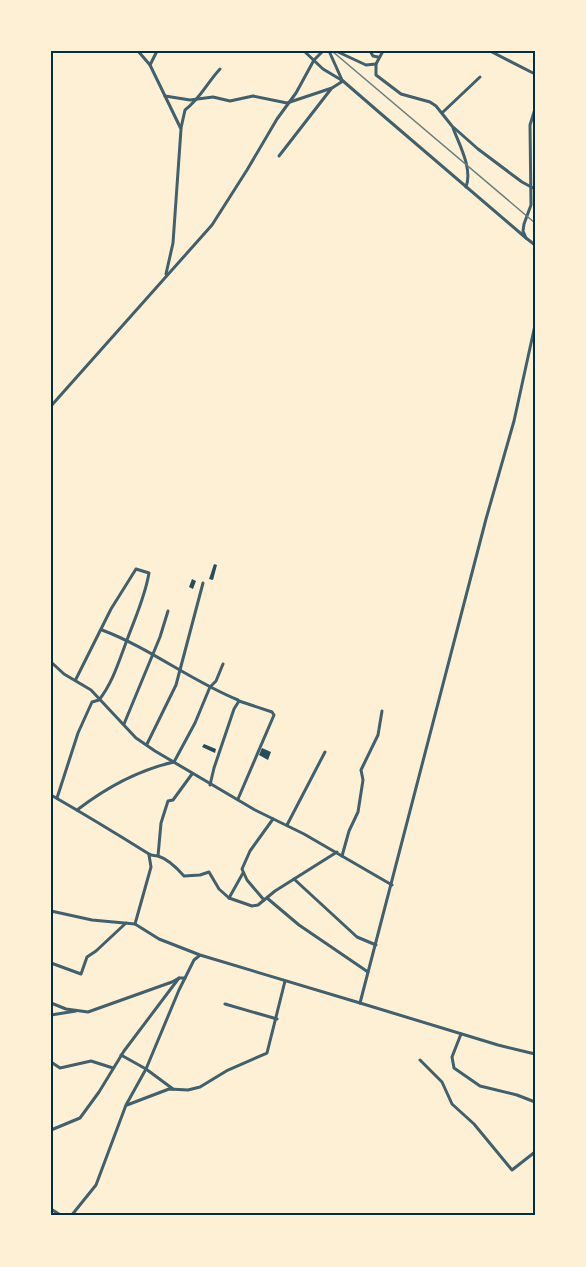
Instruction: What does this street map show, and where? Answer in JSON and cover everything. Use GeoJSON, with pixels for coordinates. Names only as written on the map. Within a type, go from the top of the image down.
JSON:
{"type":"FeatureCollection","features":[{"type":"Feature","properties":{"kind":"street"},"geometry":{"type":"LineString","coordinates":[[138,51],[150,65],[181,129]]}},
{"type":"Feature","properties":{"kind":"street"},"geometry":{"type":"LineString","coordinates":[[150,65],[157,51]]}},
{"type":"Feature","properties":{"kind":"street"},"geometry":{"type":"LineString","coordinates":[[304,51],[323,69],[343,81],[535,245]]}},
{"type":"Feature","properties":{"kind":"street"},"geometry":{"type":"LineString","coordinates":[[51,406],[212,225],[287,103],[296,93],[314,60],[323,51]]}},
{"type":"Feature","properties":{"kind":"street"},"geometry":{"type":"LineString","coordinates":[[329,51],[343,81]]}},
{"type":"Feature","properties":{"kind":"street"},"geometry":{"type":"LineString","coordinates":[[336,51],[366,65],[376,64]]}},
{"type":"Feature","properties":{"kind":"street"},"geometry":{"type":"LineString","coordinates":[[370,51],[373,56],[378,57]]}},
{"type":"Feature","properties":{"kind":"street"},"geometry":{"type":"LineString","coordinates":[[383,51],[378,57],[376,75],[401,94],[430,102],[443,112],[452,126],[465,160],[468,181],[466,186]]}},
{"type":"Feature","properties":{"kind":"street"},"geometry":{"type":"LineString","coordinates":[[490,51],[535,74]]}},
{"type":"Feature","properties":{"kind":"street"},"geometry":{"type":"LineString","coordinates":[[165,279],[173,243],[184,110],[198,100],[208,82],[220,69]]}},
{"type":"Feature","properties":{"kind":"street"},"geometry":{"type":"LineString","coordinates":[[443,112],[480,77]]}},
{"type":"Feature","properties":{"kind":"street"},"geometry":{"type":"LineString","coordinates":[[165,96],[198,100],[213,97],[237,101],[253,96],[287,103],[332,88],[343,81]]}},
{"type":"Feature","properties":{"kind":"street"},"geometry":{"type":"LineString","coordinates":[[279,156],[332,88]]}},
{"type":"Feature","properties":{"kind":"street"},"geometry":{"type":"LineString","coordinates":[[526,238],[523,231],[530,211],[532,130],[530,125],[535,109]]}},
{"type":"Feature","properties":{"kind":"street"},"geometry":{"type":"LineString","coordinates":[[452,126],[478,149],[535,189]]}},
{"type":"Feature","properties":{"kind":"street"},"geometry":{"type":"LineString","coordinates":[[360,1003],[486,519],[514,421],[535,325]]}},
{"type":"Feature","properties":{"kind":"street"},"geometry":{"type":"LineString","coordinates":[[57,798],[82,723],[92,702],[99,700],[109,687],[145,592],[149,573],[136,569],[111,609],[76,680]]}},
{"type":"Feature","properties":{"kind":"street"},"geometry":{"type":"LineString","coordinates":[[147,745],[176,685],[203,583]]}},
{"type":"Feature","properties":{"kind":"street"},"geometry":{"type":"LineString","coordinates":[[123,724],[136,698],[168,610]]}},
{"type":"Feature","properties":{"kind":"street"},"geometry":{"type":"LineString","coordinates":[[102,630],[127,639],[239,701],[272,712],[274,715],[238,800]]}},
{"type":"Feature","properties":{"kind":"street"},"geometry":{"type":"LineString","coordinates":[[51,662],[64,674],[90,690],[136,738],[210,785],[337,852],[392,885]]}},
{"type":"Feature","properties":{"kind":"street"},"geometry":{"type":"LineString","coordinates":[[77,810],[103,790],[148,768],[174,762],[223,664]]}},
{"type":"Feature","properties":{"kind":"street"},"geometry":{"type":"LineString","coordinates":[[210,785],[239,701]]}},
{"type":"Feature","properties":{"kind":"street"},"geometry":{"type":"LineString","coordinates":[[342,856],[349,831],[358,812],[362,787],[361,770],[378,735],[382,711]]}},
{"type":"Feature","properties":{"kind":"street"},"geometry":{"type":"LineString","coordinates":[[287,825],[325,752]]}},
{"type":"Feature","properties":{"kind":"street"},"geometry":{"type":"LineString","coordinates":[[158,856],[161,823],[168,801],[173,800],[192,774]]}},
{"type":"Feature","properties":{"kind":"street"},"geometry":{"type":"LineString","coordinates":[[51,795],[146,851],[149,855],[151,867],[135,924]]}},
{"type":"Feature","properties":{"kind":"street"},"geometry":{"type":"LineString","coordinates":[[229,898],[243,873],[242,868],[250,851],[273,819]]}},
{"type":"Feature","properties":{"kind":"street"},"geometry":{"type":"LineString","coordinates":[[149,855],[158,856],[176,867],[184,876],[209,872],[219,889],[229,898],[252,906],[258,905],[315,864],[337,852]]}},
{"type":"Feature","properties":{"kind":"street"},"geometry":{"type":"LineString","coordinates":[[243,873],[266,899],[299,925],[368,972]]}},
{"type":"Feature","properties":{"kind":"street"},"geometry":{"type":"LineString","coordinates":[[293,879],[357,937],[376,945]]}},
{"type":"Feature","properties":{"kind":"street"},"geometry":{"type":"LineString","coordinates":[[51,911],[92,920],[135,924],[159,939],[200,955],[535,1054]]}},
{"type":"Feature","properties":{"kind":"street"},"geometry":{"type":"LineString","coordinates":[[51,963],[81,974],[87,957],[126,923]]}},
{"type":"Feature","properties":{"kind":"street"},"geometry":{"type":"LineString","coordinates":[[71,1216],[96,1185],[126,1106],[146,1069],[194,960],[200,955]]}},
{"type":"Feature","properties":{"kind":"street"},"geometry":{"type":"LineString","coordinates":[[51,1003],[88,1012],[179,978],[186,978]]}},
{"type":"Feature","properties":{"kind":"street"},"geometry":{"type":"LineString","coordinates":[[51,1130],[80,1118],[121,1055],[179,978]]}},
{"type":"Feature","properties":{"kind":"street"},"geometry":{"type":"LineString","coordinates":[[126,1106],[148,1095],[173,1089],[188,1090],[200,1087],[228,1070],[267,1053],[285,981]]}},
{"type":"Feature","properties":{"kind":"street"},"geometry":{"type":"LineString","coordinates":[[225,1004],[277,1019]]}},
{"type":"Feature","properties":{"kind":"street"},"geometry":{"type":"LineString","coordinates":[[51,1015],[78,1011]]}},
{"type":"Feature","properties":{"kind":"street"},"geometry":{"type":"LineString","coordinates":[[461,1034],[452,1057],[454,1068],[484,1087],[535,1102]]}},
{"type":"Feature","properties":{"kind":"street"},"geometry":{"type":"LineString","coordinates":[[121,1055],[146,1069],[173,1089]]}},
{"type":"Feature","properties":{"kind":"street"},"geometry":{"type":"LineString","coordinates":[[420,1060],[442,1082],[453,1104],[474,1124],[512,1170],[535,1152]]}},
{"type":"Feature","properties":{"kind":"street"},"geometry":{"type":"LineString","coordinates":[[51,1062],[60,1068],[91,1061],[113,1068]]}},
{"type":"Feature","properties":{"kind":"street"},"geometry":{"type":"LineString","coordinates":[[51,1209],[62,1216]]}},
{"type":"Feature","properties":{"kind":"building"},"geometry":{"type":"Polygon","coordinates":[[[214,564],[217,565],[213,580],[209,579],[214,564]]]}},
{"type":"Feature","properties":{"kind":"building"},"geometry":{"type":"Polygon","coordinates":[[[192,579],[196,581],[193,589],[189,587],[192,579]]]}},
{"type":"Feature","properties":{"kind":"building"},"geometry":{"type":"Polygon","coordinates":[[[204,744],[216,749],[215,753],[202,747],[204,744]]]}},
{"type":"Feature","properties":{"kind":"building"},"geometry":{"type":"Polygon","coordinates":[[[262,748],[271,752],[268,760],[259,755],[262,748]]]}},
{"type":"Feature","properties":{"kind":"railway"},"geometry":{"type":"LineString","coordinates":[[332,51],[535,223]]}}]}
